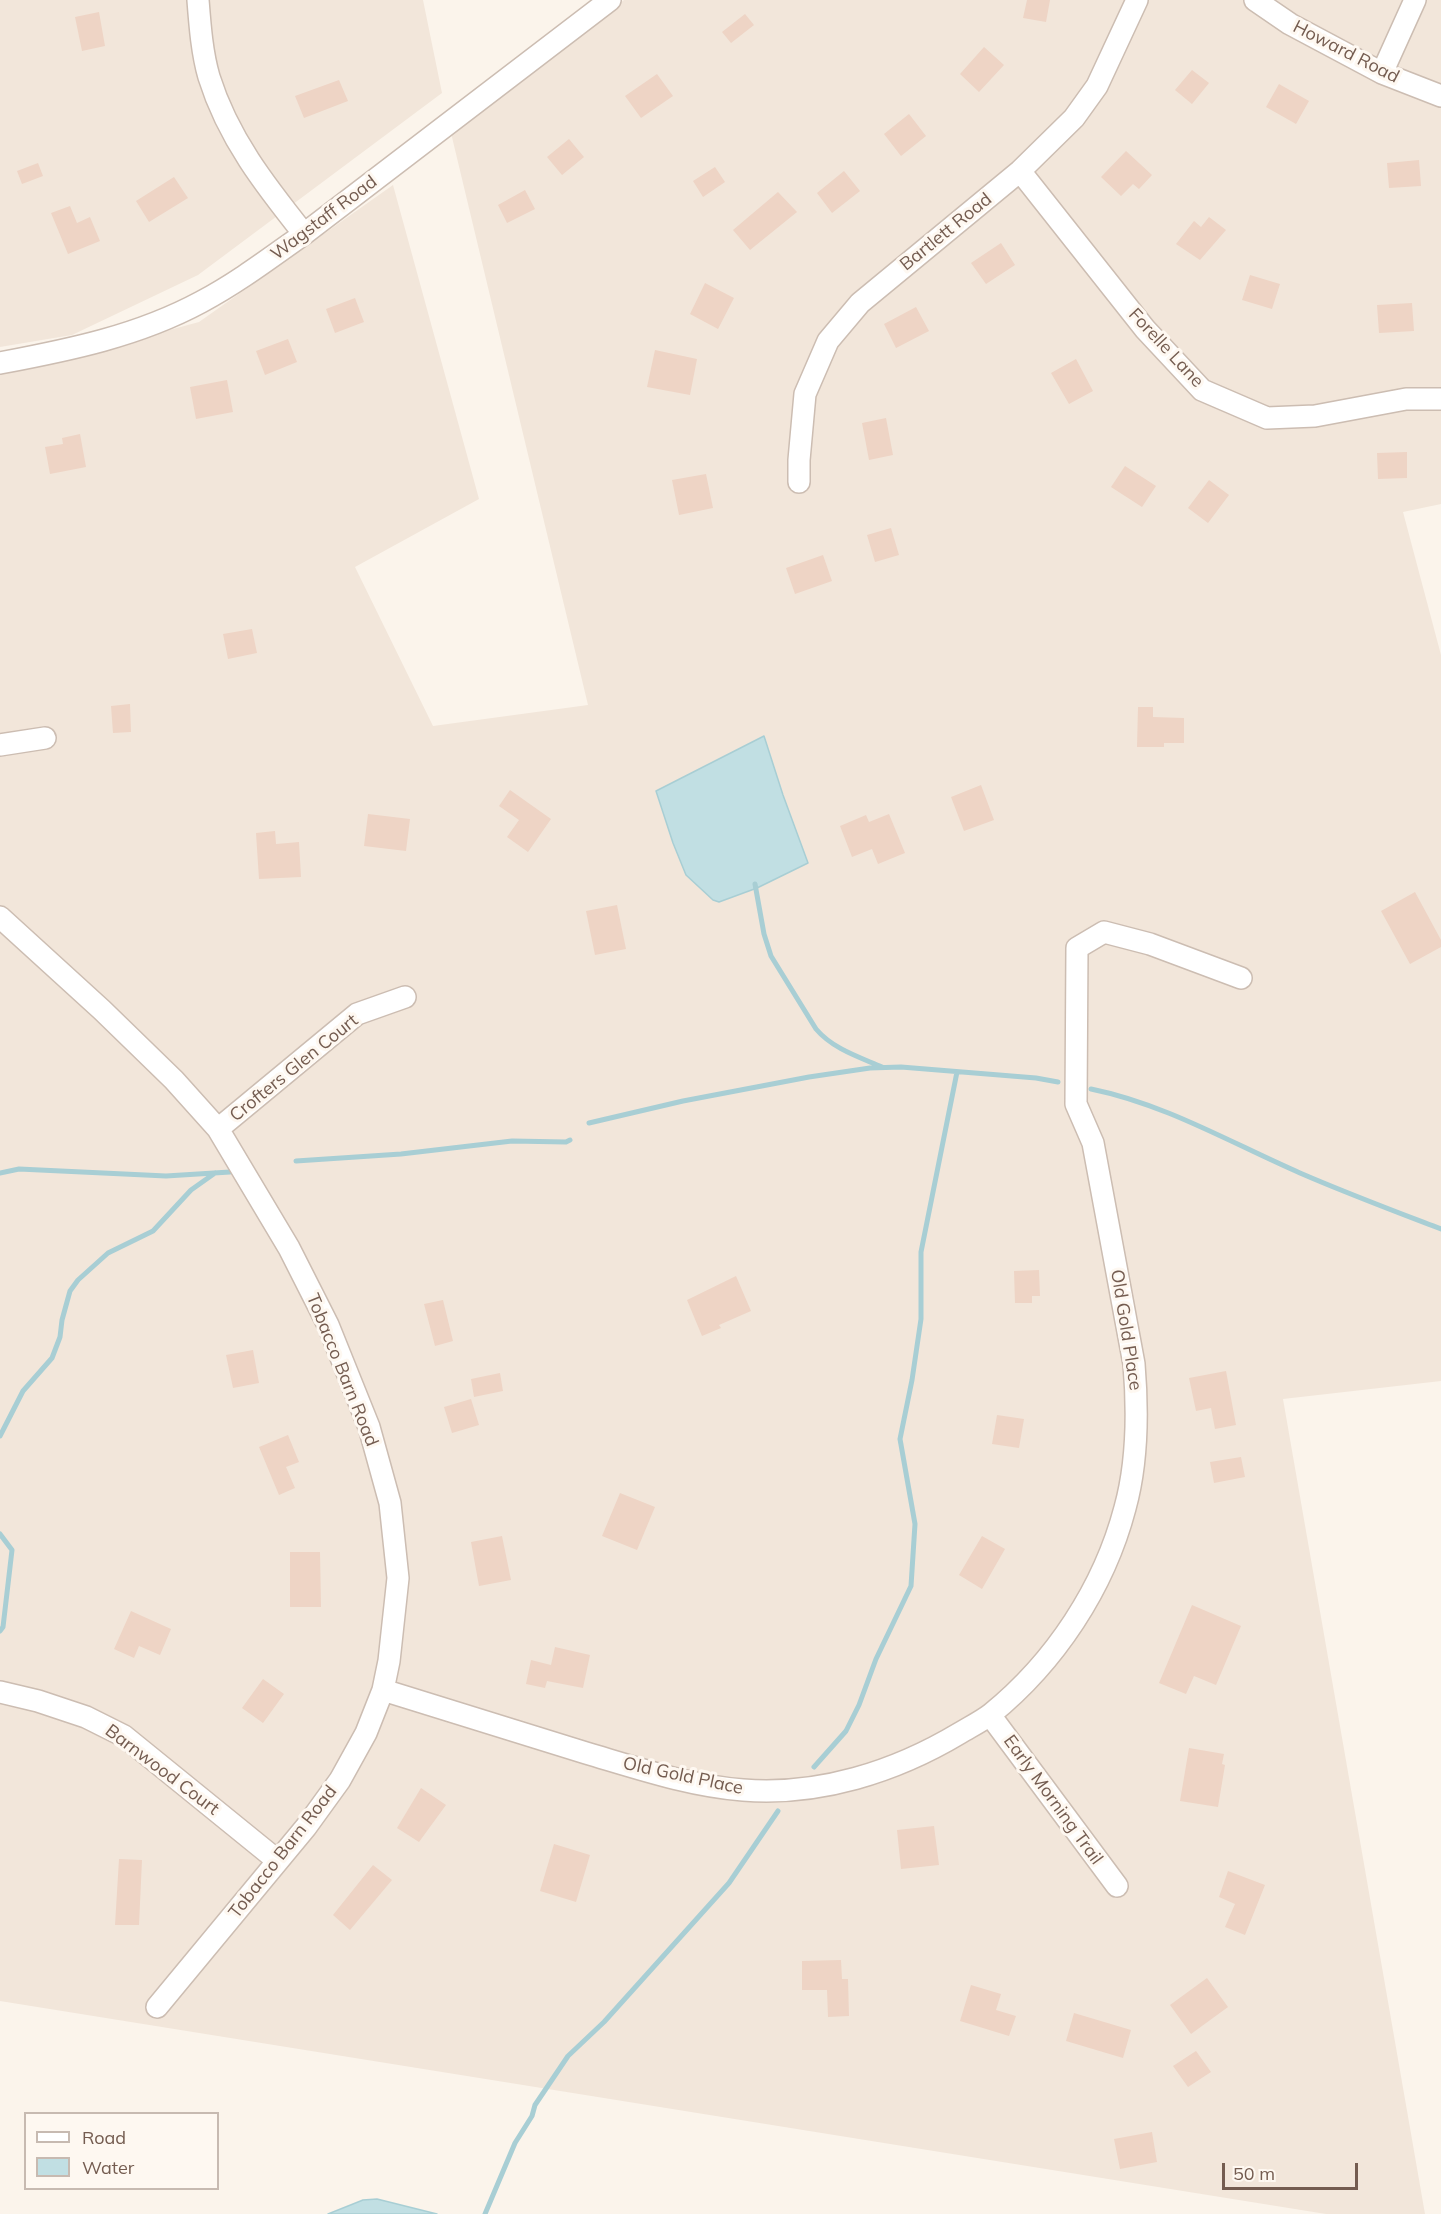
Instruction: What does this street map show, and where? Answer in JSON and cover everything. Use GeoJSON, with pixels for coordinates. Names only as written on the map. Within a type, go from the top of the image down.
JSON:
{"type":"FeatureCollection","features":[{"type":"Feature","properties":{"kind":"street"},"geometry":{"type":"LineString","coordinates":[[198,0],[202,45],[209,76],[231,132],[269,191],[304,234]]}},
{"type":"Feature","properties":{"kind":"street","name":"Wagstaff Road"},"geometry":{"type":"LineString","coordinates":[[0,363],[74,349],[123,335],[165,320],[202,302],[252,271],[304,234],[610,0]]}},
{"type":"Feature","properties":{"kind":"street","name":"Bartlett Road"},"geometry":{"type":"LineString","coordinates":[[799,482],[805,394],[828,341],[860,303],[1020,171],[1074,118],[1097,87],[1137,0]]}},
{"type":"Feature","properties":{"kind":"street","name":"Howard Road"},"geometry":{"type":"LineString","coordinates":[[1255,0],[1290,24],[1382,73],[1441,96]]}},
{"type":"Feature","properties":{"kind":"street"},"geometry":{"type":"LineString","coordinates":[[1382,73],[1415,0]]}},
{"type":"Feature","properties":{"kind":"street","name":"Forelle Lane"},"geometry":{"type":"LineString","coordinates":[[1020,171],[1145,329],[1202,390],[1267,418],[1315,416],[1406,399],[1441,399]]}},
{"type":"Feature","properties":{"kind":"street"},"geometry":{"type":"LineString","coordinates":[[0,745],[45,738]]}},
{"type":"Feature","properties":{"kind":"street","name":"Tobacco Barn Road"},"geometry":{"type":"LineString","coordinates":[[0,917],[102,1010],[174,1080],[218,1129],[289,1248],[328,1325],[369,1427],[390,1503],[398,1578],[389,1661],[383,1690],[366,1733],[340,1780],[306,1827],[157,2007]]}},
{"type":"Feature","properties":{"kind":"street","name":"Old Gold Place"},"geometry":{"type":"LineString","coordinates":[[383,1690],[650,1772],[744,1790],[830,1785],[867,1775],[902,1764],[990,1715],[1048,1658],[1083,1608],[1116,1538],[1125,1509],[1133,1466],[1137,1401],[1134,1364],[1094,1143],[1076,1104],[1077,948],[1104,932],[1150,944],[1241,978]]}},
{"type":"Feature","properties":{"kind":"street","name":"Crofters Glen Court"},"geometry":{"type":"LineString","coordinates":[[218,1129],[357,1014],[405,997]]}},
{"type":"Feature","properties":{"kind":"street","name":"Barnwood Court"},"geometry":{"type":"LineString","coordinates":[[0,1692],[38,1701],[86,1717],[124,1736],[278,1861]]}},
{"type":"Feature","properties":{"kind":"street","name":"Early Morning Trail"},"geometry":{"type":"LineString","coordinates":[[990,1715],[1117,1886]]}},
{"type":"Feature","properties":{"kind":"shaded area"},"geometry":{"type":"Polygon","coordinates":[[[0,0],[423,0],[442,93],[198,275],[72,335],[0,347],[0,0]]]}},
{"type":"Feature","properties":{"kind":"shaded area"},"geometry":{"type":"Polygon","coordinates":[[[624,0],[1441,0],[1441,504],[1403,512],[1441,655],[1441,1381],[1283,1399],[1425,2214],[1326,2214],[0,2001],[0,368],[103,348],[199,322],[393,185],[479,499],[355,567],[433,726],[588,705],[451,133],[624,0]]]}},
{"type":"Feature","properties":{"kind":"water"},"geometry":{"type":"Polygon","coordinates":[[[764,736],[808,863],[757,888],[719,902],[713,900],[686,875],[656,791],[764,736]]]}},
{"type":"Feature","properties":{"kind":"water"},"geometry":{"type":"Polygon","coordinates":[[[377,2199],[437,2214],[328,2214],[363,2200],[377,2199]]]}},
{"type":"Feature","properties":{"kind":"building"},"geometry":{"type":"Polygon","coordinates":[[[1027,0],[1050,0],[1046,22],[1023,18],[1027,0]]]}},
{"type":"Feature","properties":{"kind":"building"},"geometry":{"type":"Polygon","coordinates":[[[99,12],[105,46],[82,51],[75,17],[99,12]]]}},
{"type":"Feature","properties":{"kind":"building"},"geometry":{"type":"Polygon","coordinates":[[[745,14],[754,25],[731,43],[722,32],[745,14]]]}},
{"type":"Feature","properties":{"kind":"building"},"geometry":{"type":"Polygon","coordinates":[[[984,47],[1004,65],[979,92],[960,74],[984,47]]]}},
{"type":"Feature","properties":{"kind":"building"},"geometry":{"type":"Polygon","coordinates":[[[1192,70],[1209,83],[1192,104],[1175,90],[1192,70]]]}},
{"type":"Feature","properties":{"kind":"building"},"geometry":{"type":"Polygon","coordinates":[[[657,74],[673,96],[641,118],[625,96],[657,74]]]}},
{"type":"Feature","properties":{"kind":"building"},"geometry":{"type":"Polygon","coordinates":[[[339,80],[348,101],[304,118],[295,96],[339,80]]]}},
{"type":"Feature","properties":{"kind":"building"},"geometry":{"type":"Polygon","coordinates":[[[1279,84],[1309,101],[1296,124],[1266,107],[1279,84]]]}},
{"type":"Feature","properties":{"kind":"building"},"geometry":{"type":"Polygon","coordinates":[[[909,114],[926,136],[901,156],[884,134],[909,114]]]}},
{"type":"Feature","properties":{"kind":"building"},"geometry":{"type":"Polygon","coordinates":[[[569,139],[584,157],[562,175],[547,157],[569,139]]]}},
{"type":"Feature","properties":{"kind":"building"},"geometry":{"type":"Polygon","coordinates":[[[1126,151],[1152,175],[1139,189],[1133,184],[1121,196],[1101,177],[1126,151]]]}},
{"type":"Feature","properties":{"kind":"building"},"geometry":{"type":"Polygon","coordinates":[[[1419,160],[1421,186],[1389,188],[1387,163],[1419,160]]]}},
{"type":"Feature","properties":{"kind":"building"},"geometry":{"type":"Polygon","coordinates":[[[38,163],[43,176],[22,184],[17,171],[38,163]]]}},
{"type":"Feature","properties":{"kind":"building"},"geometry":{"type":"Polygon","coordinates":[[[715,167],[725,182],[703,197],[693,181],[715,167]]]}},
{"type":"Feature","properties":{"kind":"building"},"geometry":{"type":"Polygon","coordinates":[[[844,171],[860,191],[832,213],[817,193],[844,171]]]}},
{"type":"Feature","properties":{"kind":"building"},"geometry":{"type":"Polygon","coordinates":[[[174,177],[188,198],[149,222],[136,201],[174,177]]]}},
{"type":"Feature","properties":{"kind":"building"},"geometry":{"type":"Polygon","coordinates":[[[525,190],[535,209],[507,223],[498,205],[525,190]]]}},
{"type":"Feature","properties":{"kind":"building"},"geometry":{"type":"Polygon","coordinates":[[[778,192],[797,212],[750,250],[733,230],[778,192]]]}},
{"type":"Feature","properties":{"kind":"building"},"geometry":{"type":"Polygon","coordinates":[[[70,206],[77,223],[90,217],[100,241],[68,254],[51,213],[70,206]]]}},
{"type":"Feature","properties":{"kind":"building"},"geometry":{"type":"Polygon","coordinates":[[[1209,217],[1226,230],[1200,260],[1176,244],[1194,221],[1201,227],[1209,217]]]}},
{"type":"Feature","properties":{"kind":"building"},"geometry":{"type":"Polygon","coordinates":[[[1001,243],[1015,265],[986,284],[971,263],[1001,243]]]}},
{"type":"Feature","properties":{"kind":"building"},"geometry":{"type":"Polygon","coordinates":[[[1250,275],[1280,284],[1272,309],[1242,300],[1250,275]]]}},
{"type":"Feature","properties":{"kind":"building"},"geometry":{"type":"Polygon","coordinates":[[[705,283],[734,298],[718,329],[690,314],[705,283]]]}},
{"type":"Feature","properties":{"kind":"building"},"geometry":{"type":"Polygon","coordinates":[[[355,298],[364,322],[335,333],[326,309],[355,298]]]}},
{"type":"Feature","properties":{"kind":"building"},"geometry":{"type":"Polygon","coordinates":[[[1412,303],[1414,331],[1379,333],[1377,305],[1412,303]]]}},
{"type":"Feature","properties":{"kind":"building"},"geometry":{"type":"Polygon","coordinates":[[[916,307],[929,331],[896,348],[884,324],[916,307]]]}},
{"type":"Feature","properties":{"kind":"building"},"geometry":{"type":"Polygon","coordinates":[[[288,339],[297,362],[265,375],[256,351],[288,339]]]}},
{"type":"Feature","properties":{"kind":"building"},"geometry":{"type":"Polygon","coordinates":[[[655,350],[697,359],[690,395],[647,387],[655,350]]]}},
{"type":"Feature","properties":{"kind":"building"},"geometry":{"type":"Polygon","coordinates":[[[1076,359],[1093,391],[1069,404],[1051,373],[1076,359]]]}},
{"type":"Feature","properties":{"kind":"building"},"geometry":{"type":"Polygon","coordinates":[[[227,380],[233,412],[196,419],[190,387],[227,380]]]}},
{"type":"Feature","properties":{"kind":"building"},"geometry":{"type":"Polygon","coordinates":[[[886,418],[893,455],[869,460],[862,423],[886,418]]]}},
{"type":"Feature","properties":{"kind":"building"},"geometry":{"type":"Polygon","coordinates":[[[80,434],[86,467],[50,474],[45,447],[63,444],[62,438],[80,434]]]}},
{"type":"Feature","properties":{"kind":"building"},"geometry":{"type":"Polygon","coordinates":[[[1407,452],[1407,478],[1378,479],[1377,453],[1407,452]]]}},
{"type":"Feature","properties":{"kind":"building"},"geometry":{"type":"Polygon","coordinates":[[[1125,466],[1156,486],[1142,507],[1111,487],[1125,466]]]}},
{"type":"Feature","properties":{"kind":"building"},"geometry":{"type":"Polygon","coordinates":[[[706,474],[713,508],[679,515],[672,480],[706,474]]]}},
{"type":"Feature","properties":{"kind":"building"},"geometry":{"type":"Polygon","coordinates":[[[1209,480],[1229,495],[1208,523],[1188,508],[1209,480]]]}},
{"type":"Feature","properties":{"kind":"building"},"geometry":{"type":"Polygon","coordinates":[[[891,528],[899,555],[875,562],[867,535],[891,528]]]}},
{"type":"Feature","properties":{"kind":"building"},"geometry":{"type":"Polygon","coordinates":[[[823,555],[832,581],[795,594],[786,568],[823,555]]]}},
{"type":"Feature","properties":{"kind":"building"},"geometry":{"type":"Polygon","coordinates":[[[252,629],[257,653],[228,659],[223,634],[252,629]]]}},
{"type":"Feature","properties":{"kind":"building"},"geometry":{"type":"Polygon","coordinates":[[[130,704],[131,732],[113,733],[111,706],[130,704]]]}},
{"type":"Feature","properties":{"kind":"building"},"geometry":{"type":"Polygon","coordinates":[[[1138,707],[1153,707],[1153,717],[1184,718],[1184,743],[1164,743],[1164,747],[1137,747],[1138,707]]]}},
{"type":"Feature","properties":{"kind":"building"},"geometry":{"type":"Polygon","coordinates":[[[981,785],[994,820],[964,831],[951,797],[981,785]]]}},
{"type":"Feature","properties":{"kind":"building"},"geometry":{"type":"Polygon","coordinates":[[[510,790],[551,819],[528,852],[507,837],[519,820],[499,806],[510,790]]]}},
{"type":"Feature","properties":{"kind":"building"},"geometry":{"type":"Polygon","coordinates":[[[368,814],[410,819],[406,851],[364,846],[368,814]]]}},
{"type":"Feature","properties":{"kind":"building"},"geometry":{"type":"Polygon","coordinates":[[[889,814],[905,853],[878,864],[872,849],[852,857],[840,826],[866,815],[869,822],[889,814]]]}},
{"type":"Feature","properties":{"kind":"building"},"geometry":{"type":"Polygon","coordinates":[[[275,831],[276,844],[299,842],[301,877],[259,879],[256,833],[275,831]]]}},
{"type":"Feature","properties":{"kind":"building"},"geometry":{"type":"Polygon","coordinates":[[[1415,892],[1441,940],[1441,947],[1410,964],[1381,911],[1415,892]]]}},
{"type":"Feature","properties":{"kind":"building"},"geometry":{"type":"Polygon","coordinates":[[[617,905],[626,949],[595,955],[586,911],[617,905]]]}},
{"type":"Feature","properties":{"kind":"building"},"geometry":{"type":"Polygon","coordinates":[[[1039,1270],[1040,1296],[1032,1296],[1032,1303],[1015,1303],[1014,1271],[1039,1270]]]}},
{"type":"Feature","properties":{"kind":"building"},"geometry":{"type":"Polygon","coordinates":[[[736,1276],[751,1311],[719,1325],[721,1328],[702,1336],[687,1300],[736,1276]]]}},
{"type":"Feature","properties":{"kind":"building"},"geometry":{"type":"Polygon","coordinates":[[[443,1300],[453,1341],[435,1346],[424,1304],[443,1300]]]}},
{"type":"Feature","properties":{"kind":"building"},"geometry":{"type":"Polygon","coordinates":[[[253,1350],[259,1383],[233,1388],[226,1355],[253,1350]]]}},
{"type":"Feature","properties":{"kind":"building"},"geometry":{"type":"Polygon","coordinates":[[[1226,1371],[1236,1425],[1215,1429],[1211,1408],[1196,1411],[1189,1378],[1226,1371]]]}},
{"type":"Feature","properties":{"kind":"building"},"geometry":{"type":"Polygon","coordinates":[[[500,1373],[503,1391],[474,1397],[471,1379],[500,1373]]]}},
{"type":"Feature","properties":{"kind":"building"},"geometry":{"type":"Polygon","coordinates":[[[471,1399],[479,1425],[452,1433],[444,1407],[471,1399]]]}},
{"type":"Feature","properties":{"kind":"building"},"geometry":{"type":"Polygon","coordinates":[[[997,1415],[1024,1419],[1019,1448],[992,1444],[997,1415]]]}},
{"type":"Feature","properties":{"kind":"building"},"geometry":{"type":"Polygon","coordinates":[[[288,1435],[299,1462],[286,1467],[295,1488],[279,1495],[259,1447],[288,1435]]]}},
{"type":"Feature","properties":{"kind":"building"},"geometry":{"type":"Polygon","coordinates":[[[1241,1457],[1245,1477],[1214,1483],[1210,1462],[1241,1457]]]}},
{"type":"Feature","properties":{"kind":"building"},"geometry":{"type":"Polygon","coordinates":[[[620,1493],[655,1507],[637,1550],[602,1536],[620,1493]]]}},
{"type":"Feature","properties":{"kind":"building"},"geometry":{"type":"Polygon","coordinates":[[[502,1536],[511,1580],[479,1586],[471,1542],[502,1536]]]}},
{"type":"Feature","properties":{"kind":"building"},"geometry":{"type":"Polygon","coordinates":[[[982,1536],[1005,1549],[982,1589],[959,1575],[982,1536]]]}},
{"type":"Feature","properties":{"kind":"building"},"geometry":{"type":"Polygon","coordinates":[[[290,1552],[320,1552],[321,1607],[290,1607],[290,1552]]]}},
{"type":"Feature","properties":{"kind":"building"},"geometry":{"type":"Polygon","coordinates":[[[1192,1605],[1241,1626],[1216,1685],[1194,1676],[1186,1694],[1159,1683],[1192,1605]]]}},
{"type":"Feature","properties":{"kind":"building"},"geometry":{"type":"Polygon","coordinates":[[[131,1611],[171,1629],[160,1655],[139,1646],[134,1658],[114,1649],[131,1611]]]}},
{"type":"Feature","properties":{"kind":"building"},"geometry":{"type":"Polygon","coordinates":[[[555,1647],[590,1655],[583,1688],[547,1681],[545,1688],[526,1684],[531,1660],[551,1665],[555,1647]]]}},
{"type":"Feature","properties":{"kind":"building"},"geometry":{"type":"Polygon","coordinates":[[[263,1679],[284,1694],[263,1723],[242,1708],[263,1679]]]}},
{"type":"Feature","properties":{"kind":"building"},"geometry":{"type":"Polygon","coordinates":[[[1189,1748],[1224,1754],[1222,1764],[1225,1765],[1218,1807],[1180,1801],[1189,1748]]]}},
{"type":"Feature","properties":{"kind":"building"},"geometry":{"type":"Polygon","coordinates":[[[421,1788],[446,1805],[419,1842],[397,1828],[421,1788]]]}},
{"type":"Feature","properties":{"kind":"building"},"geometry":{"type":"Polygon","coordinates":[[[934,1826],[939,1865],[901,1869],[897,1830],[934,1826]]]}},
{"type":"Feature","properties":{"kind":"building"},"geometry":{"type":"Polygon","coordinates":[[[554,1844],[590,1855],[576,1902],[540,1891],[554,1844]]]}},
{"type":"Feature","properties":{"kind":"building"},"geometry":{"type":"Polygon","coordinates":[[[119,1859],[142,1860],[139,1925],[115,1925],[119,1859]]]}},
{"type":"Feature","properties":{"kind":"building"},"geometry":{"type":"Polygon","coordinates":[[[373,1865],[392,1880],[350,1930],[333,1915],[373,1865]]]}},
{"type":"Feature","properties":{"kind":"building"},"geometry":{"type":"Polygon","coordinates":[[[1228,1871],[1265,1885],[1245,1935],[1225,1927],[1235,1904],[1219,1897],[1228,1871]]]}},
{"type":"Feature","properties":{"kind":"building"},"geometry":{"type":"Polygon","coordinates":[[[841,1960],[842,1979],[848,1979],[849,2016],[828,2017],[827,1990],[802,1990],[802,1961],[841,1960]]]}},
{"type":"Feature","properties":{"kind":"building"},"geometry":{"type":"Polygon","coordinates":[[[1207,1978],[1228,2007],[1191,2034],[1170,2005],[1207,1978]]]}},
{"type":"Feature","properties":{"kind":"building"},"geometry":{"type":"Polygon","coordinates":[[[971,1985],[1001,1994],[996,2010],[1016,2016],[1009,2036],[960,2021],[971,1985]]]}},
{"type":"Feature","properties":{"kind":"building"},"geometry":{"type":"Polygon","coordinates":[[[1074,2013],[1131,2030],[1123,2058],[1066,2041],[1074,2013]]]}},
{"type":"Feature","properties":{"kind":"building"},"geometry":{"type":"Polygon","coordinates":[[[1196,2051],[1211,2072],[1188,2087],[1173,2066],[1196,2051]]]}},
{"type":"Feature","properties":{"kind":"building"},"geometry":{"type":"Polygon","coordinates":[[[1152,2132],[1157,2162],[1120,2169],[1114,2139],[1152,2132]]]}},
{"type":"Feature","properties":{"kind":"waterway"},"geometry":{"type":"LineString","coordinates":[[755,884],[764,934],[771,956],[816,1029],[838,1047],[882,1067]]}},
{"type":"Feature","properties":{"kind":"waterway"},"geometry":{"type":"LineString","coordinates":[[589,1123],[683,1101],[870,1068],[901,1067],[1036,1078],[1058,1082]]}},
{"type":"Feature","properties":{"kind":"waterway"},"geometry":{"type":"LineString","coordinates":[[814,1767],[846,1731],[859,1705],[876,1659],[911,1586],[915,1524],[900,1439],[921,1319],[921,1252],[957,1072]]}},
{"type":"Feature","properties":{"kind":"waterway"},"geometry":{"type":"LineString","coordinates":[[1091,1089],[1171,1114],[1317,1180],[1441,1229]]}},
{"type":"Feature","properties":{"kind":"waterway"},"geometry":{"type":"LineString","coordinates":[[296,1161],[401,1154],[512,1141],[566,1142],[570,1140]]}},
{"type":"Feature","properties":{"kind":"waterway"},"geometry":{"type":"LineString","coordinates":[[0,1173],[19,1169],[166,1176],[230,1172]]}},
{"type":"Feature","properties":{"kind":"waterway"},"geometry":{"type":"LineString","coordinates":[[0,1436],[23,1391],[52,1358],[60,1337],[70,1291],[78,1280],[108,1253],[153,1231],[191,1190],[215,1173]]}},
{"type":"Feature","properties":{"kind":"waterway"},"geometry":{"type":"LineString","coordinates":[[0,1534],[12,1550],[3,1627],[0,1631]]}},
{"type":"Feature","properties":{"kind":"waterway"},"geometry":{"type":"LineString","coordinates":[[485,2214],[515,2143],[532,2116],[535,2105],[568,2056],[604,2022],[729,1883],[778,1811]]}}]}
